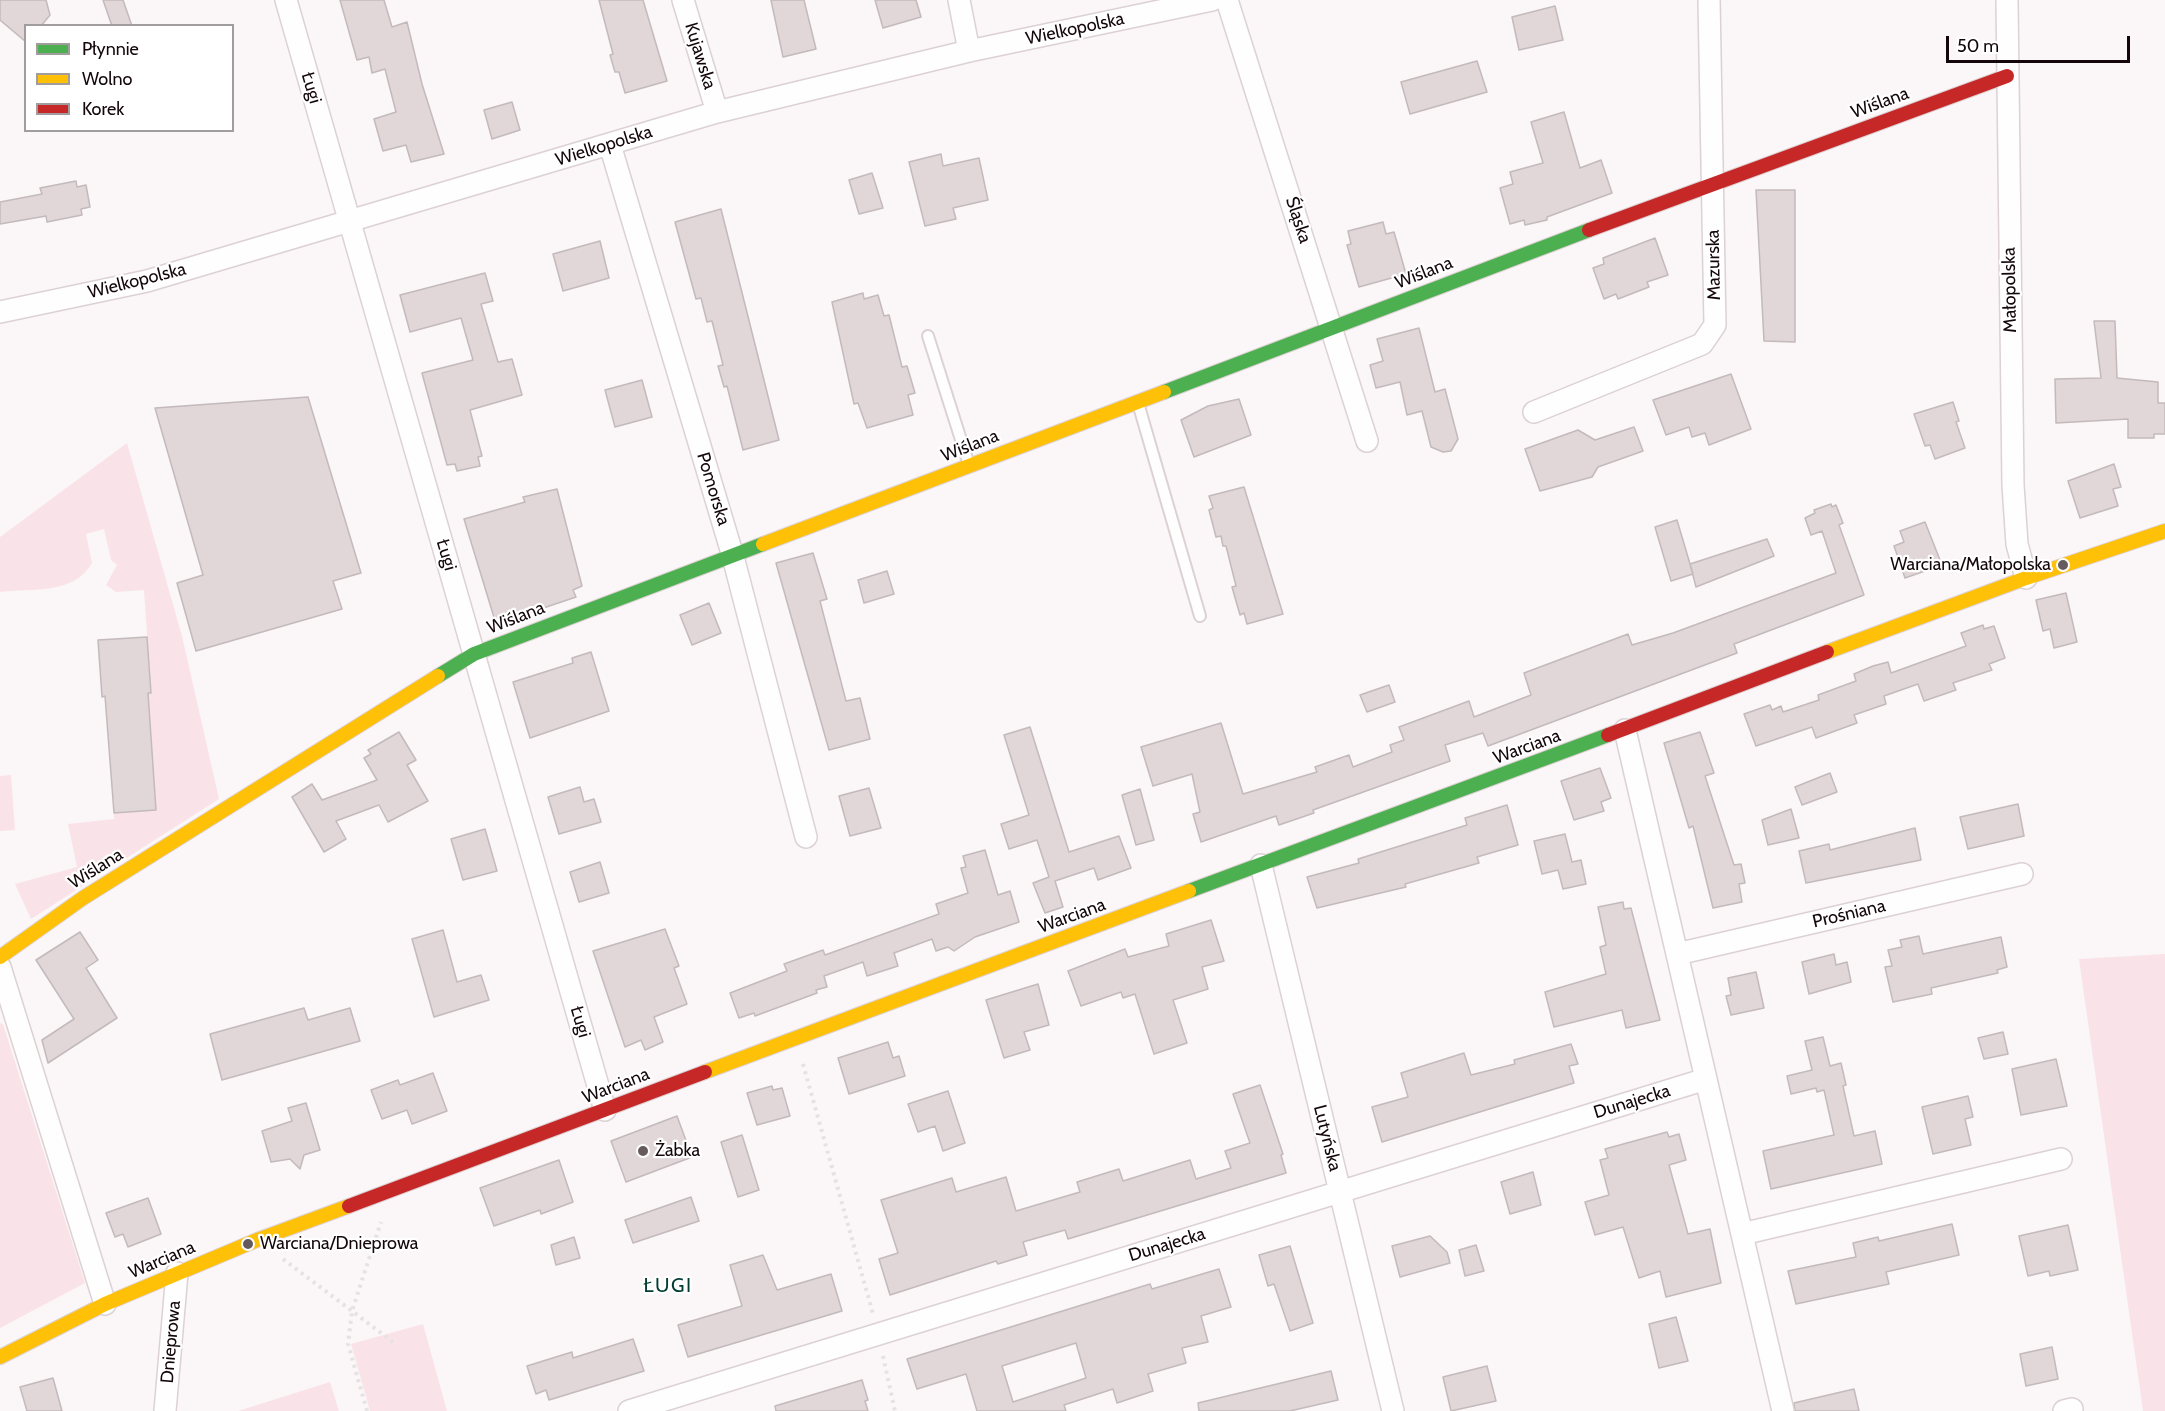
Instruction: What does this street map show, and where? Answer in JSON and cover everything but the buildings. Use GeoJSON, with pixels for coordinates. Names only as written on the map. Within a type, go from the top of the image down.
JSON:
{"type":"FeatureCollection","features":[{"type":"Feature","properties":{"kind":"street","name":"Ługi"},"geometry":{"type":"LineString","coordinates":[[286,0],[605,1110]]}},
{"type":"Feature","properties":{"kind":"street","name":"Kujawska"},"geometry":{"type":"LineString","coordinates":[[683,0],[717,112]]}},
{"type":"Feature","properties":{"kind":"street"},"geometry":{"type":"LineString","coordinates":[[959,0],[969,51]]}},
{"type":"Feature","properties":{"kind":"street","name":"Wielkopolska"},"geometry":{"type":"LineString","coordinates":[[0,312],[147,281],[717,112],[969,51],[1212,0]]}},
{"type":"Feature","properties":{"kind":"street","name":"Śląska"},"geometry":{"type":"LineString","coordinates":[[1227,0],[1367,441]]}},
{"type":"Feature","properties":{"kind":"street","name":"Mazurska"},"geometry":{"type":"LineString","coordinates":[[1534,412],[1702,344],[1715,325],[1708,0]]}},
{"type":"Feature","properties":{"kind":"street","name":"Małopolska"},"geometry":{"type":"LineString","coordinates":[[2007,0],[2013,485],[2017,544],[2026,578]]}},
{"type":"Feature","properties":{"kind":"street","name":"Wiślana"},"geometry":{"type":"LineString","coordinates":[[0,957],[82,898],[474,654],[732,553],[1713,183],[2007,76]]}},
{"type":"Feature","properties":{"kind":"street","name":"Pomorska"},"geometry":{"type":"LineString","coordinates":[[610,145],[732,553],[806,837]]}},
{"type":"Feature","properties":{"kind":"street","name":"Warciana"},"geometry":{"type":"LineString","coordinates":[[0,1357],[105,1304],[257,1240],[1625,730],[2026,578],[2165,531]]}},
{"type":"Feature","properties":{"kind":"street"},"geometry":{"type":"LineString","coordinates":[[1625,730],[1784,1411]]}},
{"type":"Feature","properties":{"kind":"street","name":"Lutyńska"},"geometry":{"type":"LineString","coordinates":[[1261,865],[1393,1411]]}},
{"type":"Feature","properties":{"kind":"street","name":"Prośniana"},"geometry":{"type":"LineString","coordinates":[[1677,954],[2022,874]]}},
{"type":"Feature","properties":{"kind":"street"},"geometry":{"type":"LineString","coordinates":[[0,967],[105,1304]]}},
{"type":"Feature","properties":{"kind":"street","name":"Dunajecka"},"geometry":{"type":"LineString","coordinates":[[629,1411],[1706,1079]]}},
{"type":"Feature","properties":{"kind":"street"},"geometry":{"type":"LineString","coordinates":[[1742,1234],[2061,1159]]}},
{"type":"Feature","properties":{"kind":"street","name":"Dnieprowa"},"geometry":{"type":"LineString","coordinates":[[165,1411],[177,1273]]}},
{"type":"Feature","properties":{"kind":"lane"},"geometry":{"type":"LineString","coordinates":[[928,336],[969,465]]}},
{"type":"Feature","properties":{"kind":"lane"},"geometry":{"type":"LineString","coordinates":[[1138,401],[1200,616]]}},
{"type":"Feature","properties":{"kind":"path"},"geometry":{"type":"LineString","coordinates":[[796,1038],[878,1334],[895,1411]]}},
{"type":"Feature","properties":{"kind":"path"},"geometry":{"type":"LineString","coordinates":[[367,1411],[348,1344],[352,1311],[391,1190]]}},
{"type":"Feature","properties":{"kind":"path"},"geometry":{"type":"LineString","coordinates":[[257,1240],[393,1342]]}},
{"type":"Feature","properties":{"kind":"shaded area"},"geometry":{"type":"Polygon","coordinates":[[[127,443],[182,636],[219,799],[31,919],[15,884],[77,867],[68,824],[114,819],[114,813],[156,810],[144,590],[116,592],[106,585],[117,565],[111,560],[104,529],[86,534],[92,563],[75,580],[52,588],[0,592],[0,537],[127,443]]]}},
{"type":"Feature","properties":{"kind":"shaded area"},"geometry":{"type":"Polygon","coordinates":[[[11,775],[15,830],[0,831],[0,776],[11,775]]]}},
{"type":"Feature","properties":{"kind":"shaded area"},"geometry":{"type":"Polygon","coordinates":[[[2165,954],[2165,1411],[2143,1411],[2079,959],[2165,954]]]}},
{"type":"Feature","properties":{"kind":"shaded area"},"geometry":{"type":"Polygon","coordinates":[[[0,1023],[3,1024],[85,1283],[0,1328],[0,1023]]]}},
{"type":"Feature","properties":{"kind":"shaded area"},"geometry":{"type":"Polygon","coordinates":[[[423,1324],[447,1411],[370,1411],[351,1344],[423,1324]]]}},
{"type":"Feature","properties":{"kind":"shaded area"},"geometry":{"type":"Polygon","coordinates":[[[330,1382],[339,1411],[238,1411],[330,1382]]]}},
{"type":"Feature","properties":{"kind":"traffic: fast"},"geometry":{"type":"LineString","coordinates":[[1164,392],[1589,230]]}},
{"type":"Feature","properties":{"kind":"traffic: fast"},"geometry":{"type":"LineString","coordinates":[[438,676],[474,654],[763,544]]}},
{"type":"Feature","properties":{"kind":"traffic: fast"},"geometry":{"type":"LineString","coordinates":[[1189,891],[1608,735]]}},
{"type":"Feature","properties":{"kind":"traffic: slow"},"geometry":{"type":"LineString","coordinates":[[763,544],[1164,392]]}},
{"type":"Feature","properties":{"kind":"traffic: slow"},"geometry":{"type":"LineString","coordinates":[[1827,652],[2026,578],[2165,531]]}},
{"type":"Feature","properties":{"kind":"traffic: slow"},"geometry":{"type":"LineString","coordinates":[[0,957],[83,898],[438,676]]}},
{"type":"Feature","properties":{"kind":"traffic: slow"},"geometry":{"type":"LineString","coordinates":[[705,1072],[1189,891]]}},
{"type":"Feature","properties":{"kind":"traffic: slow"},"geometry":{"type":"LineString","coordinates":[[0,1357],[105,1304],[257,1240],[349,1206]]}},
{"type":"Feature","properties":{"kind":"traffic: jam"},"geometry":{"type":"LineString","coordinates":[[1589,230],[2007,76]]}},
{"type":"Feature","properties":{"kind":"traffic: jam"},"geometry":{"type":"LineString","coordinates":[[1608,735],[1827,652]]}},
{"type":"Feature","properties":{"kind":"traffic: jam"},"geometry":{"type":"LineString","coordinates":[[349,1206],[705,1072]]}},
{"type":"Feature","properties":{"kind":"place","name":"Warciana/Małopolska"},"geometry":{"type":"Point","coordinates":[2063,565]}},
{"type":"Feature","properties":{"kind":"place","name":"Żabka"},"geometry":{"type":"Point","coordinates":[643,1151]}},
{"type":"Feature","properties":{"kind":"place","name":"Warciana/Dnieprowa"},"geometry":{"type":"Point","coordinates":[248,1244]}},
{"type":"Feature","properties":{"kind":"district","name":"ŁUGI"},"geometry":{"type":"Point","coordinates":[668,1286]}}]}
